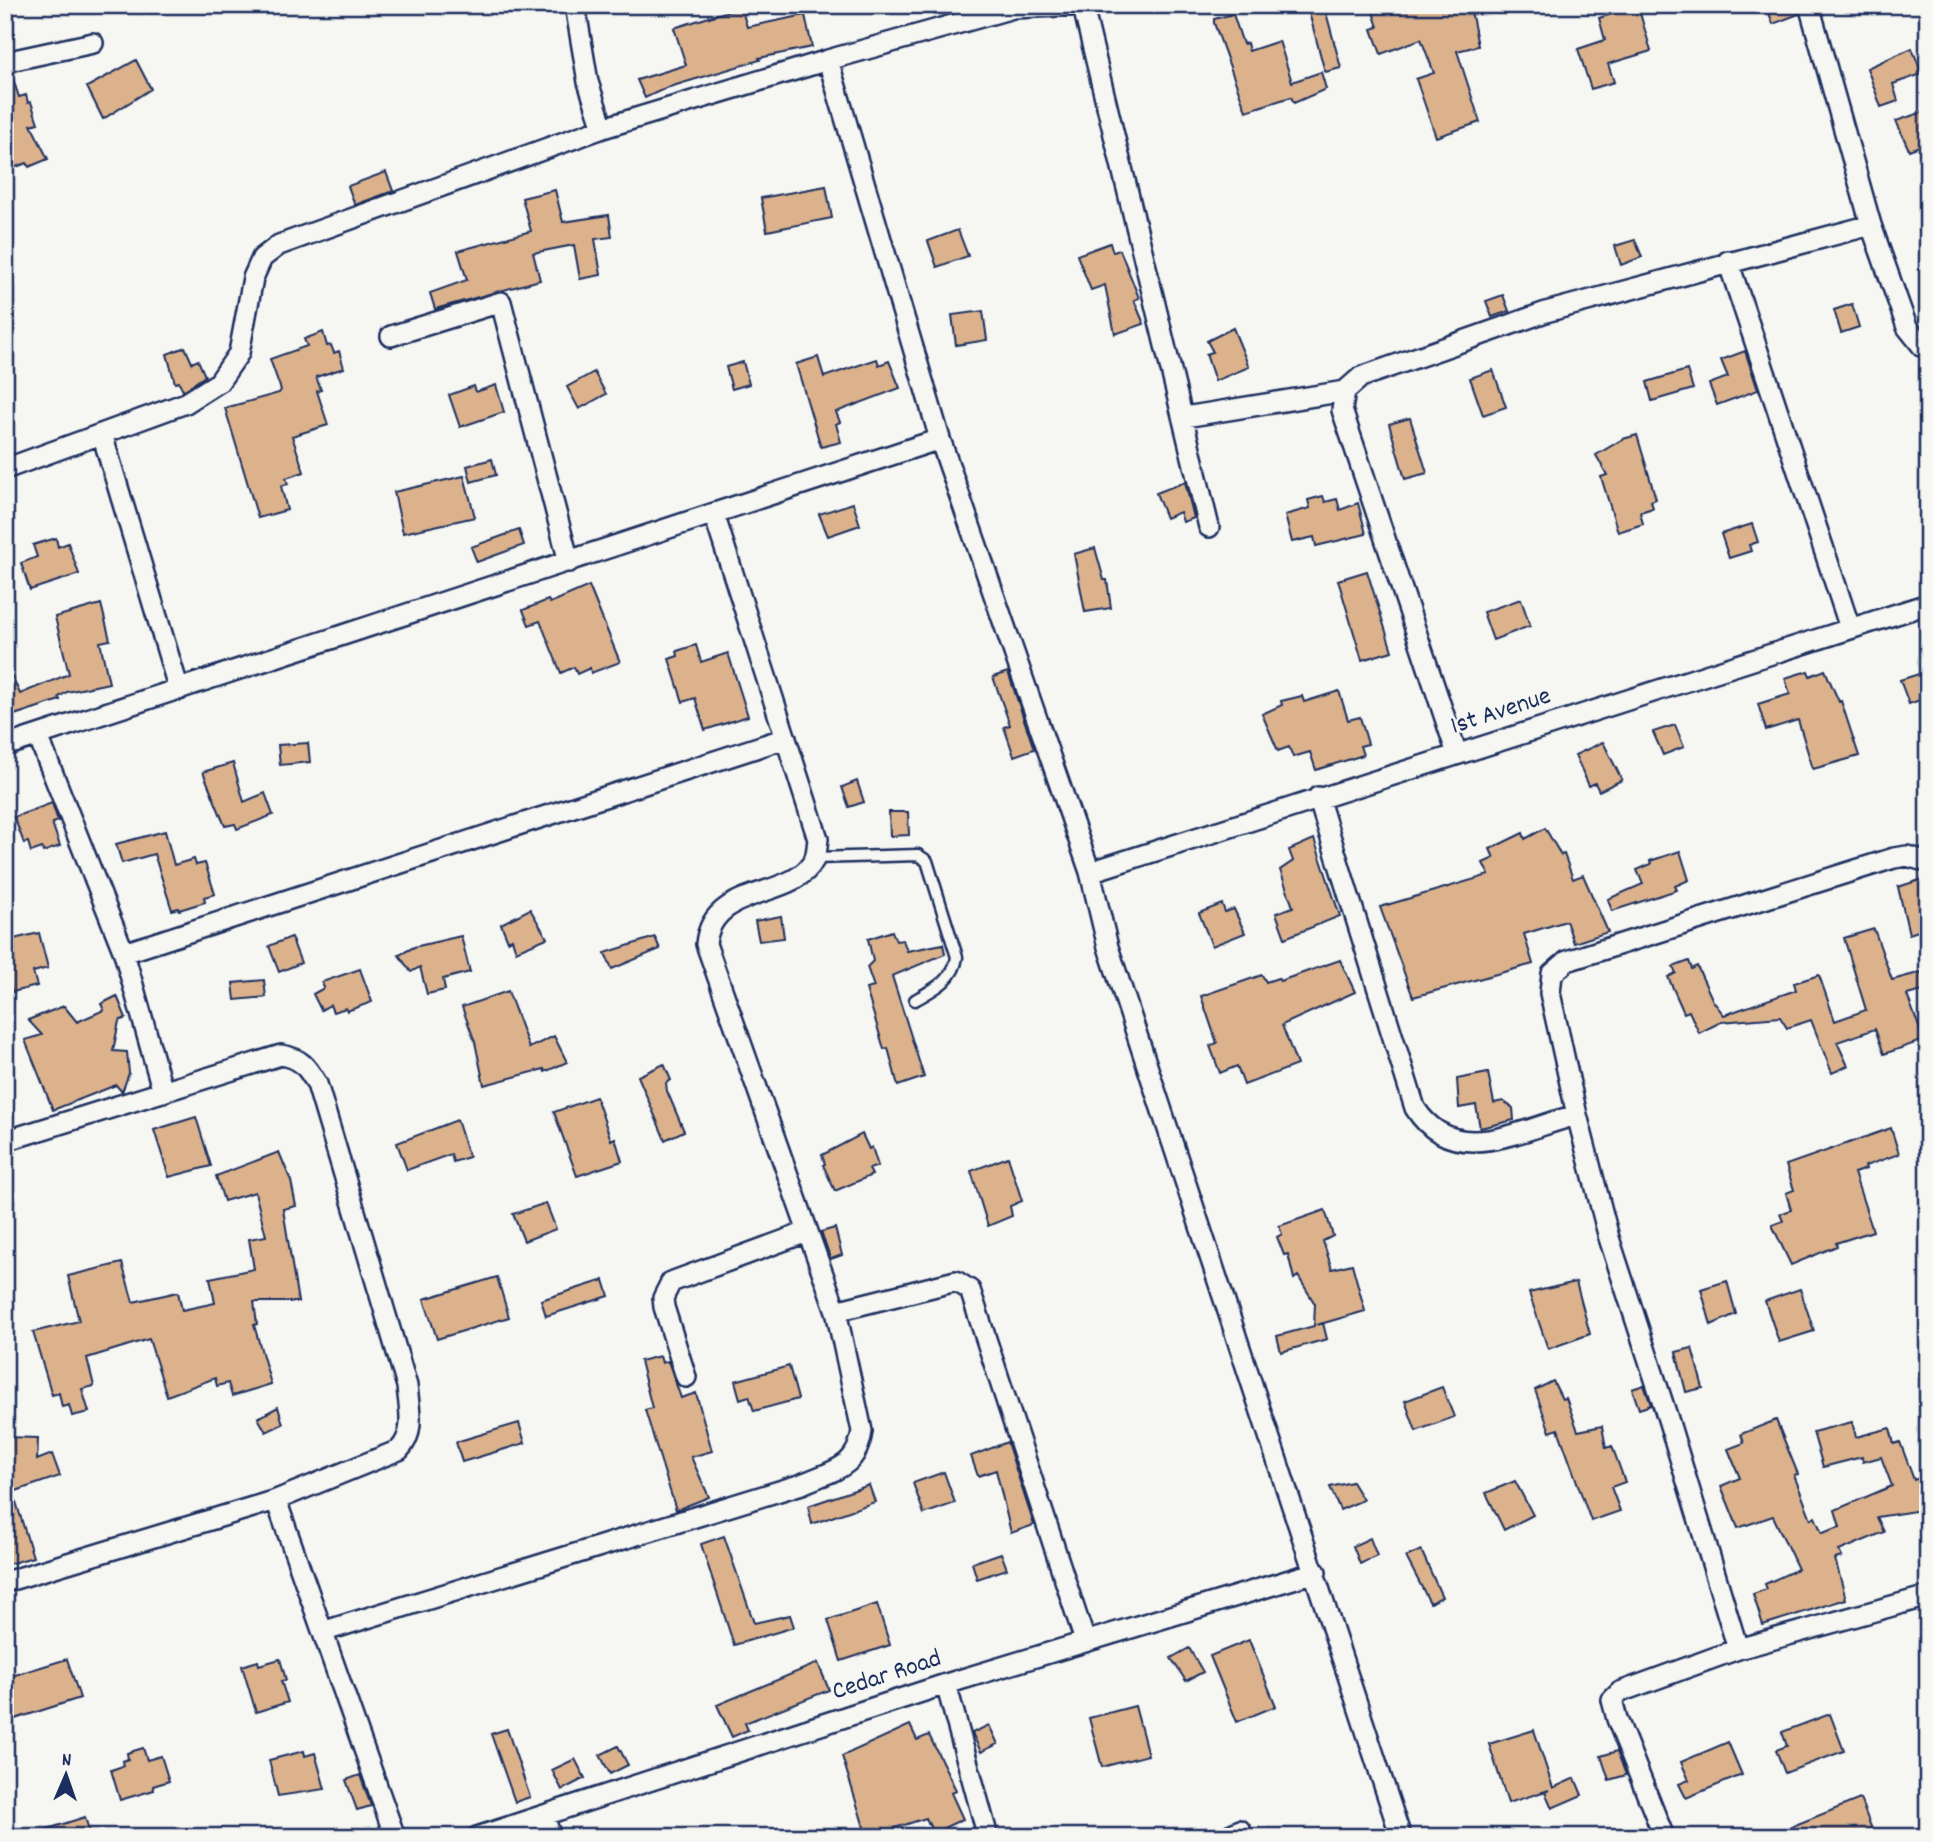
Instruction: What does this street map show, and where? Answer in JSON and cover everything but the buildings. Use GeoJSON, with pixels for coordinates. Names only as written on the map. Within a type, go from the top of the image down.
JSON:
{"type":"FeatureCollection","features":[{"type":"Feature","properties":{"kind":"street"},"geometry":{"type":"LineString","coordinates":[[575,5],[588,82],[603,128]]}},
{"type":"Feature","properties":{"kind":"street"},"geometry":{"type":"LineString","coordinates":[[1809,5],[1871,225],[1907,327],[1923,347],[1928,348]]}},
{"type":"Feature","properties":{"kind":"street"},"geometry":{"type":"LineString","coordinates":[[5,469],[186,403],[219,383],[239,353],[253,278],[262,258],[279,245],[603,128],[828,60],[1013,8],[1084,6],[1185,417],[1209,527]]}},
{"type":"Feature","properties":{"kind":"street"},"geometry":{"type":"LineString","coordinates":[[5,62],[93,43]]}},
{"type":"Feature","properties":{"kind":"street"},"geometry":{"type":"LineString","coordinates":[[828,60],[940,439],[1090,872],[1108,947],[1316,1572],[1401,1837]]}},
{"type":"Feature","properties":{"kind":"street"},"geometry":{"type":"LineString","coordinates":[[1185,417],[1345,391],[1361,377],[1546,312],[1728,261],[1871,225]]}},
{"type":"Feature","properties":{"kind":"street"},"geometry":{"type":"LineString","coordinates":[[1728,261],[1850,628]]}},
{"type":"Feature","properties":{"kind":"street"},"geometry":{"type":"LineString","coordinates":[[391,336],[501,302],[569,562]]}},
{"type":"Feature","properties":{"kind":"street"},"geometry":{"type":"LineString","coordinates":[[1345,391],[1342,410],[1457,754]]}},
{"type":"Feature","properties":{"kind":"street"},"geometry":{"type":"LineString","coordinates":[[102,434],[179,690]]}},
{"type":"Feature","properties":{"kind":"street"},"geometry":{"type":"LineString","coordinates":[[5,746],[940,439]]}},
{"type":"Feature","properties":{"kind":"street"},"geometry":{"type":"LineString","coordinates":[[325,1631],[802,1483],[850,1463],[860,1447],[862,1431],[836,1311],[706,944],[707,927],[719,911],[806,872],[816,858],[817,839],[714,513]]}},
{"type":"Feature","properties":{"kind":"street","name":"1st Avenue"},"geometry":{"type":"LineString","coordinates":[[1090,872],[1928,604]]}},
{"type":"Feature","properties":{"kind":"street"},"geometry":{"type":"LineString","coordinates":[[38,736],[124,953],[163,1092]]}},
{"type":"Feature","properties":{"kind":"street"},"geometry":{"type":"LineString","coordinates":[[124,953],[786,738]]}},
{"type":"Feature","properties":{"kind":"street"},"geometry":{"type":"LineString","coordinates":[[1318,797],[1415,1108],[1426,1126],[1448,1139],[1472,1142],[1520,1134],[1577,1115]]}},
{"type":"Feature","properties":{"kind":"street"},"geometry":{"type":"LineString","coordinates":[[1738,1649],[1609,1238],[1577,1115],[1550,993],[1552,974],[1567,961],[1894,858],[1907,856],[1928,862]]}},
{"type":"Feature","properties":{"kind":"street"},"geometry":{"type":"LineString","coordinates":[[5,1141],[281,1055],[296,1057],[307,1066],[317,1084],[407,1386],[411,1424],[408,1441],[399,1450],[276,1500],[5,1582]]}},
{"type":"Feature","properties":{"kind":"street"},"geometry":{"type":"LineString","coordinates":[[686,1377],[664,1307],[663,1298],[671,1282],[807,1232]]}},
{"type":"Feature","properties":{"kind":"street"},"geometry":{"type":"LineString","coordinates":[[836,1311],[956,1281],[970,1290],[1085,1640]]}},
{"type":"Feature","properties":{"kind":"street"},"geometry":{"type":"LineString","coordinates":[[276,1500],[325,1631],[395,1837]]}},
{"type":"Feature","properties":{"kind":"street","name":"Cedar Road"},"geometry":{"type":"LineString","coordinates":[[477,1837],[1085,1640],[1316,1572]]}},
{"type":"Feature","properties":{"kind":"street"},"geometry":{"type":"LineString","coordinates":[[1664,1837],[1616,1719],[1612,1700],[1620,1692],[1738,1649],[1928,1596]]}},
{"type":"Feature","properties":{"kind":"street"},"geometry":{"type":"LineString","coordinates":[[946,1684],[988,1837]]}},
{"type":"Feature","properties":{"kind":"street"},"geometry":{"type":"LineString","coordinates":[[544,1816],[551,1837]]}},
{"type":"Feature","properties":{"kind":"lane"},"geometry":{"type":"LineString","coordinates":[[816,858],[918,855],[927,861],[957,957],[955,970],[915,1000]]}}]}
